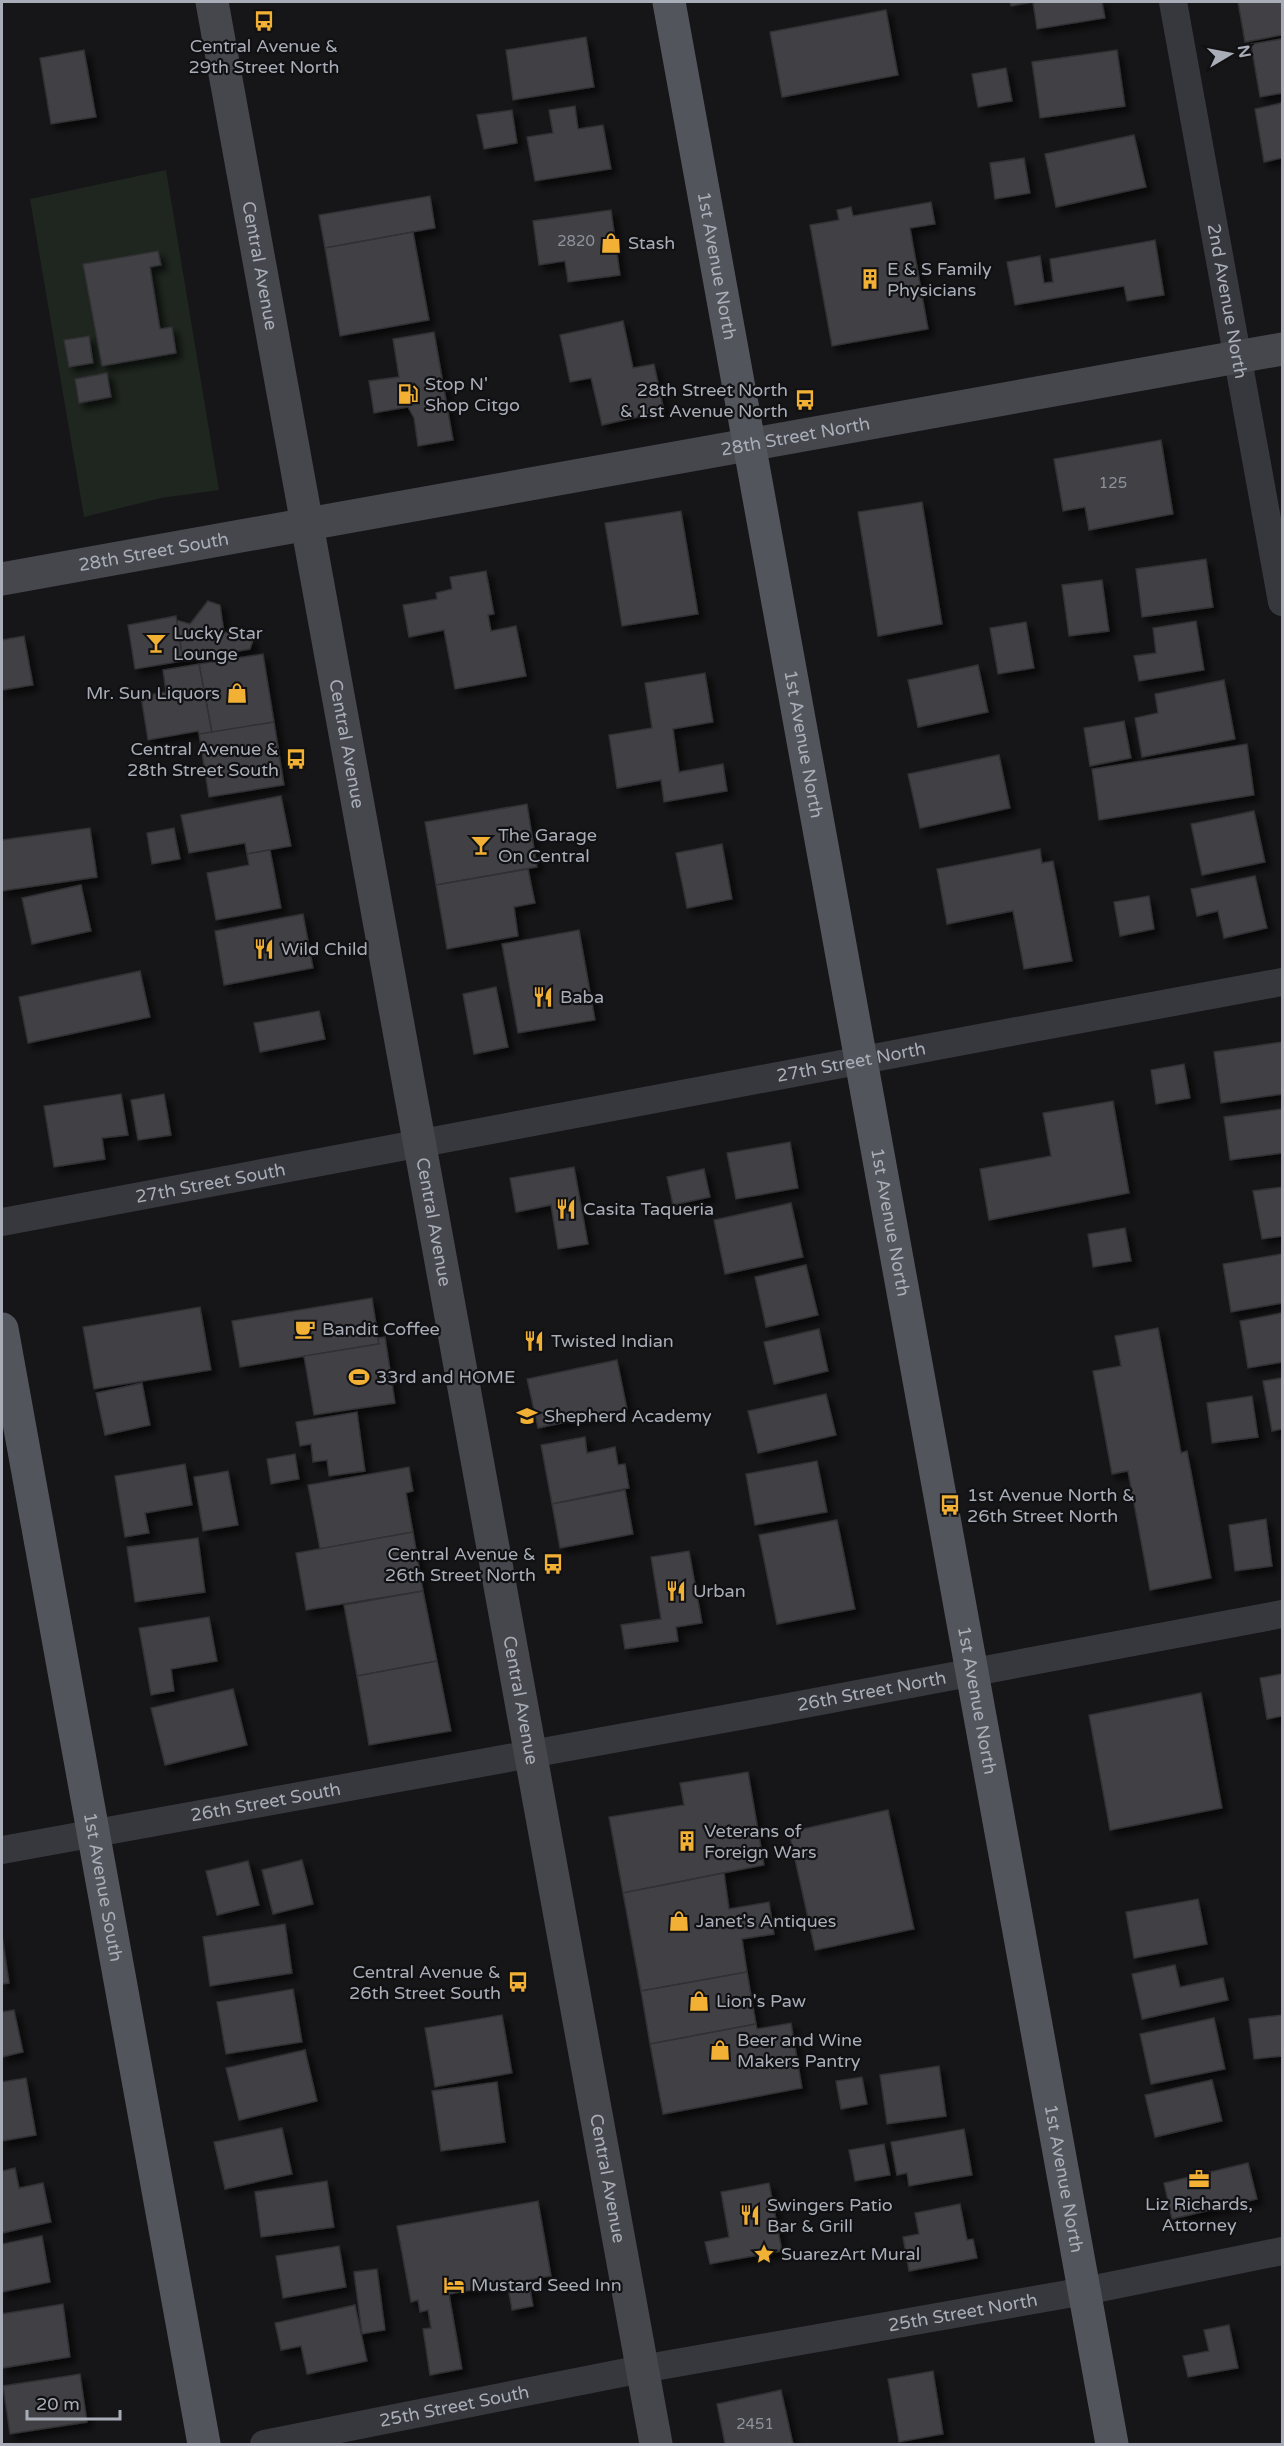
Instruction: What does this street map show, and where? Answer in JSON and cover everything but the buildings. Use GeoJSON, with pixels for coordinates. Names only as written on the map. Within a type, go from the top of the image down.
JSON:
{"type":"FeatureCollection","features":[{"type":"Feature","properties":{"kind":"main road","name":"1st Avenue North"},"geometry":{"type":"LineString","coordinates":[[669,2],[1112,2445]]}},
{"type":"Feature","properties":{"kind":"main road","name":"1st Avenue South"},"geometry":{"type":"LineString","coordinates":[[2,1329],[204,2445]]}},
{"type":"Feature","properties":{"kind":"street","name":"Central Avenue"},"geometry":{"type":"LineString","coordinates":[[212,2],[656,2445]]}},
{"type":"Feature","properties":{"kind":"street","name":"2nd Avenue North"},"geometry":{"type":"LineString","coordinates":[[1173,2],[1282,603]]}},
{"type":"Feature","properties":{"kind":"street","name":"28th Street North"},"geometry":{"type":"LineString","coordinates":[[307,524],[1282,349]]}},
{"type":"Feature","properties":{"kind":"street","name":"28th Street South"},"geometry":{"type":"LineString","coordinates":[[2,579],[307,524]]}},
{"type":"Feature","properties":{"kind":"street","name":"27th Street North"},"geometry":{"type":"LineString","coordinates":[[420,1145],[861,1059],[1282,982]]}},
{"type":"Feature","properties":{"kind":"street","name":"27th Street South"},"geometry":{"type":"LineString","coordinates":[[2,1222],[420,1145]]}},
{"type":"Feature","properties":{"kind":"street","name":"26th Street North"},"geometry":{"type":"LineString","coordinates":[[531,1755],[1282,1614]]}},
{"type":"Feature","properties":{"kind":"street","name":"26th Street South"},"geometry":{"type":"LineString","coordinates":[[2,1850],[531,1755]]}},
{"type":"Feature","properties":{"kind":"street","name":"25th Street North"},"geometry":{"type":"LineString","coordinates":[[642,2369],[1085,2291],[1282,2251]]}},
{"type":"Feature","properties":{"kind":"street","name":"25th Street South"},"geometry":{"type":"LineString","coordinates":[[264,2445],[642,2369]]}},
{"type":"Feature","properties":{"kind":"shaded area"},"geometry":{"type":"Polygon","coordinates":[[[166,170],[219,490],[161,498],[84,517],[30,199],[166,170]]]}},
{"type":"Feature","properties":{"kind":"place","name":"Central Avenue & 29th Street North"},"geometry":{"type":"Point","coordinates":[264,21]}},
{"type":"Feature","properties":{"kind":"place","name":"Stash"},"geometry":{"type":"Point","coordinates":[611,243]}},
{"type":"Feature","properties":{"kind":"place","name":"E & S Family Physicians"},"geometry":{"type":"Point","coordinates":[870,279]}},
{"type":"Feature","properties":{"kind":"place","name":"Stop N' Shop Citgo"},"geometry":{"type":"Point","coordinates":[408,394]}},
{"type":"Feature","properties":{"kind":"place","name":"28th Street North & 1st Avenue North"},"geometry":{"type":"Point","coordinates":[805,400]}},
{"type":"Feature","properties":{"kind":"place","name":"Lucky Star Lounge"},"geometry":{"type":"Point","coordinates":[156,643]}},
{"type":"Feature","properties":{"kind":"place","name":"Mr. Sun Liquors"},"geometry":{"type":"Point","coordinates":[237,693]}},
{"type":"Feature","properties":{"kind":"place","name":"Central Avenue & 28th Street South"},"geometry":{"type":"Point","coordinates":[296,759]}},
{"type":"Feature","properties":{"kind":"place","name":"The Garage On Central"},"geometry":{"type":"Point","coordinates":[481,845]}},
{"type":"Feature","properties":{"kind":"place","name":"Wild Child"},"geometry":{"type":"Point","coordinates":[264,949]}},
{"type":"Feature","properties":{"kind":"place","name":"Baba"},"geometry":{"type":"Point","coordinates":[543,997]}},
{"type":"Feature","properties":{"kind":"place","name":"Casita Taqueria"},"geometry":{"type":"Point","coordinates":[566,1209]}},
{"type":"Feature","properties":{"kind":"place","name":"Bandit Coffee"},"geometry":{"type":"Point","coordinates":[305,1329]}},
{"type":"Feature","properties":{"kind":"place","name":"Twisted Indian"},"geometry":{"type":"Point","coordinates":[534,1341]}},
{"type":"Feature","properties":{"kind":"place","name":"33rd and HOME"},"geometry":{"type":"Point","coordinates":[359,1377]}},
{"type":"Feature","properties":{"kind":"place","name":"Shepherd Academy"},"geometry":{"type":"Point","coordinates":[527,1416]}},
{"type":"Feature","properties":{"kind":"place","name":"1st Avenue North & 26th Street North"},"geometry":{"type":"Point","coordinates":[950,1505]}},
{"type":"Feature","properties":{"kind":"place","name":"Central Avenue & 26th Street North"},"geometry":{"type":"Point","coordinates":[553,1564]}},
{"type":"Feature","properties":{"kind":"place","name":"Urban"},"geometry":{"type":"Point","coordinates":[676,1591]}},
{"type":"Feature","properties":{"kind":"place","name":"Veterans of Foreign Wars"},"geometry":{"type":"Point","coordinates":[687,1841]}},
{"type":"Feature","properties":{"kind":"place","name":"Janet's Antiques"},"geometry":{"type":"Point","coordinates":[679,1921]}},
{"type":"Feature","properties":{"kind":"place","name":"Central Avenue & 26th Street South"},"geometry":{"type":"Point","coordinates":[518,1982]}},
{"type":"Feature","properties":{"kind":"place","name":"Lion's Paw"},"geometry":{"type":"Point","coordinates":[699,2001]}},
{"type":"Feature","properties":{"kind":"place","name":"Beer and Wine Makers Pantry"},"geometry":{"type":"Point","coordinates":[720,2050]}},
{"type":"Feature","properties":{"kind":"place","name":"Liz Richards, Attorney"},"geometry":{"type":"Point","coordinates":[1199,2179]}},
{"type":"Feature","properties":{"kind":"place","name":"Swingers Patio Bar & Grill"},"geometry":{"type":"Point","coordinates":[750,2215]}},
{"type":"Feature","properties":{"kind":"place","name":"SuarezArt Mural"},"geometry":{"type":"Point","coordinates":[764,2254]}},
{"type":"Feature","properties":{"kind":"place","name":"Mustard Seed Inn"},"geometry":{"type":"Point","coordinates":[454,2285]}}]}
